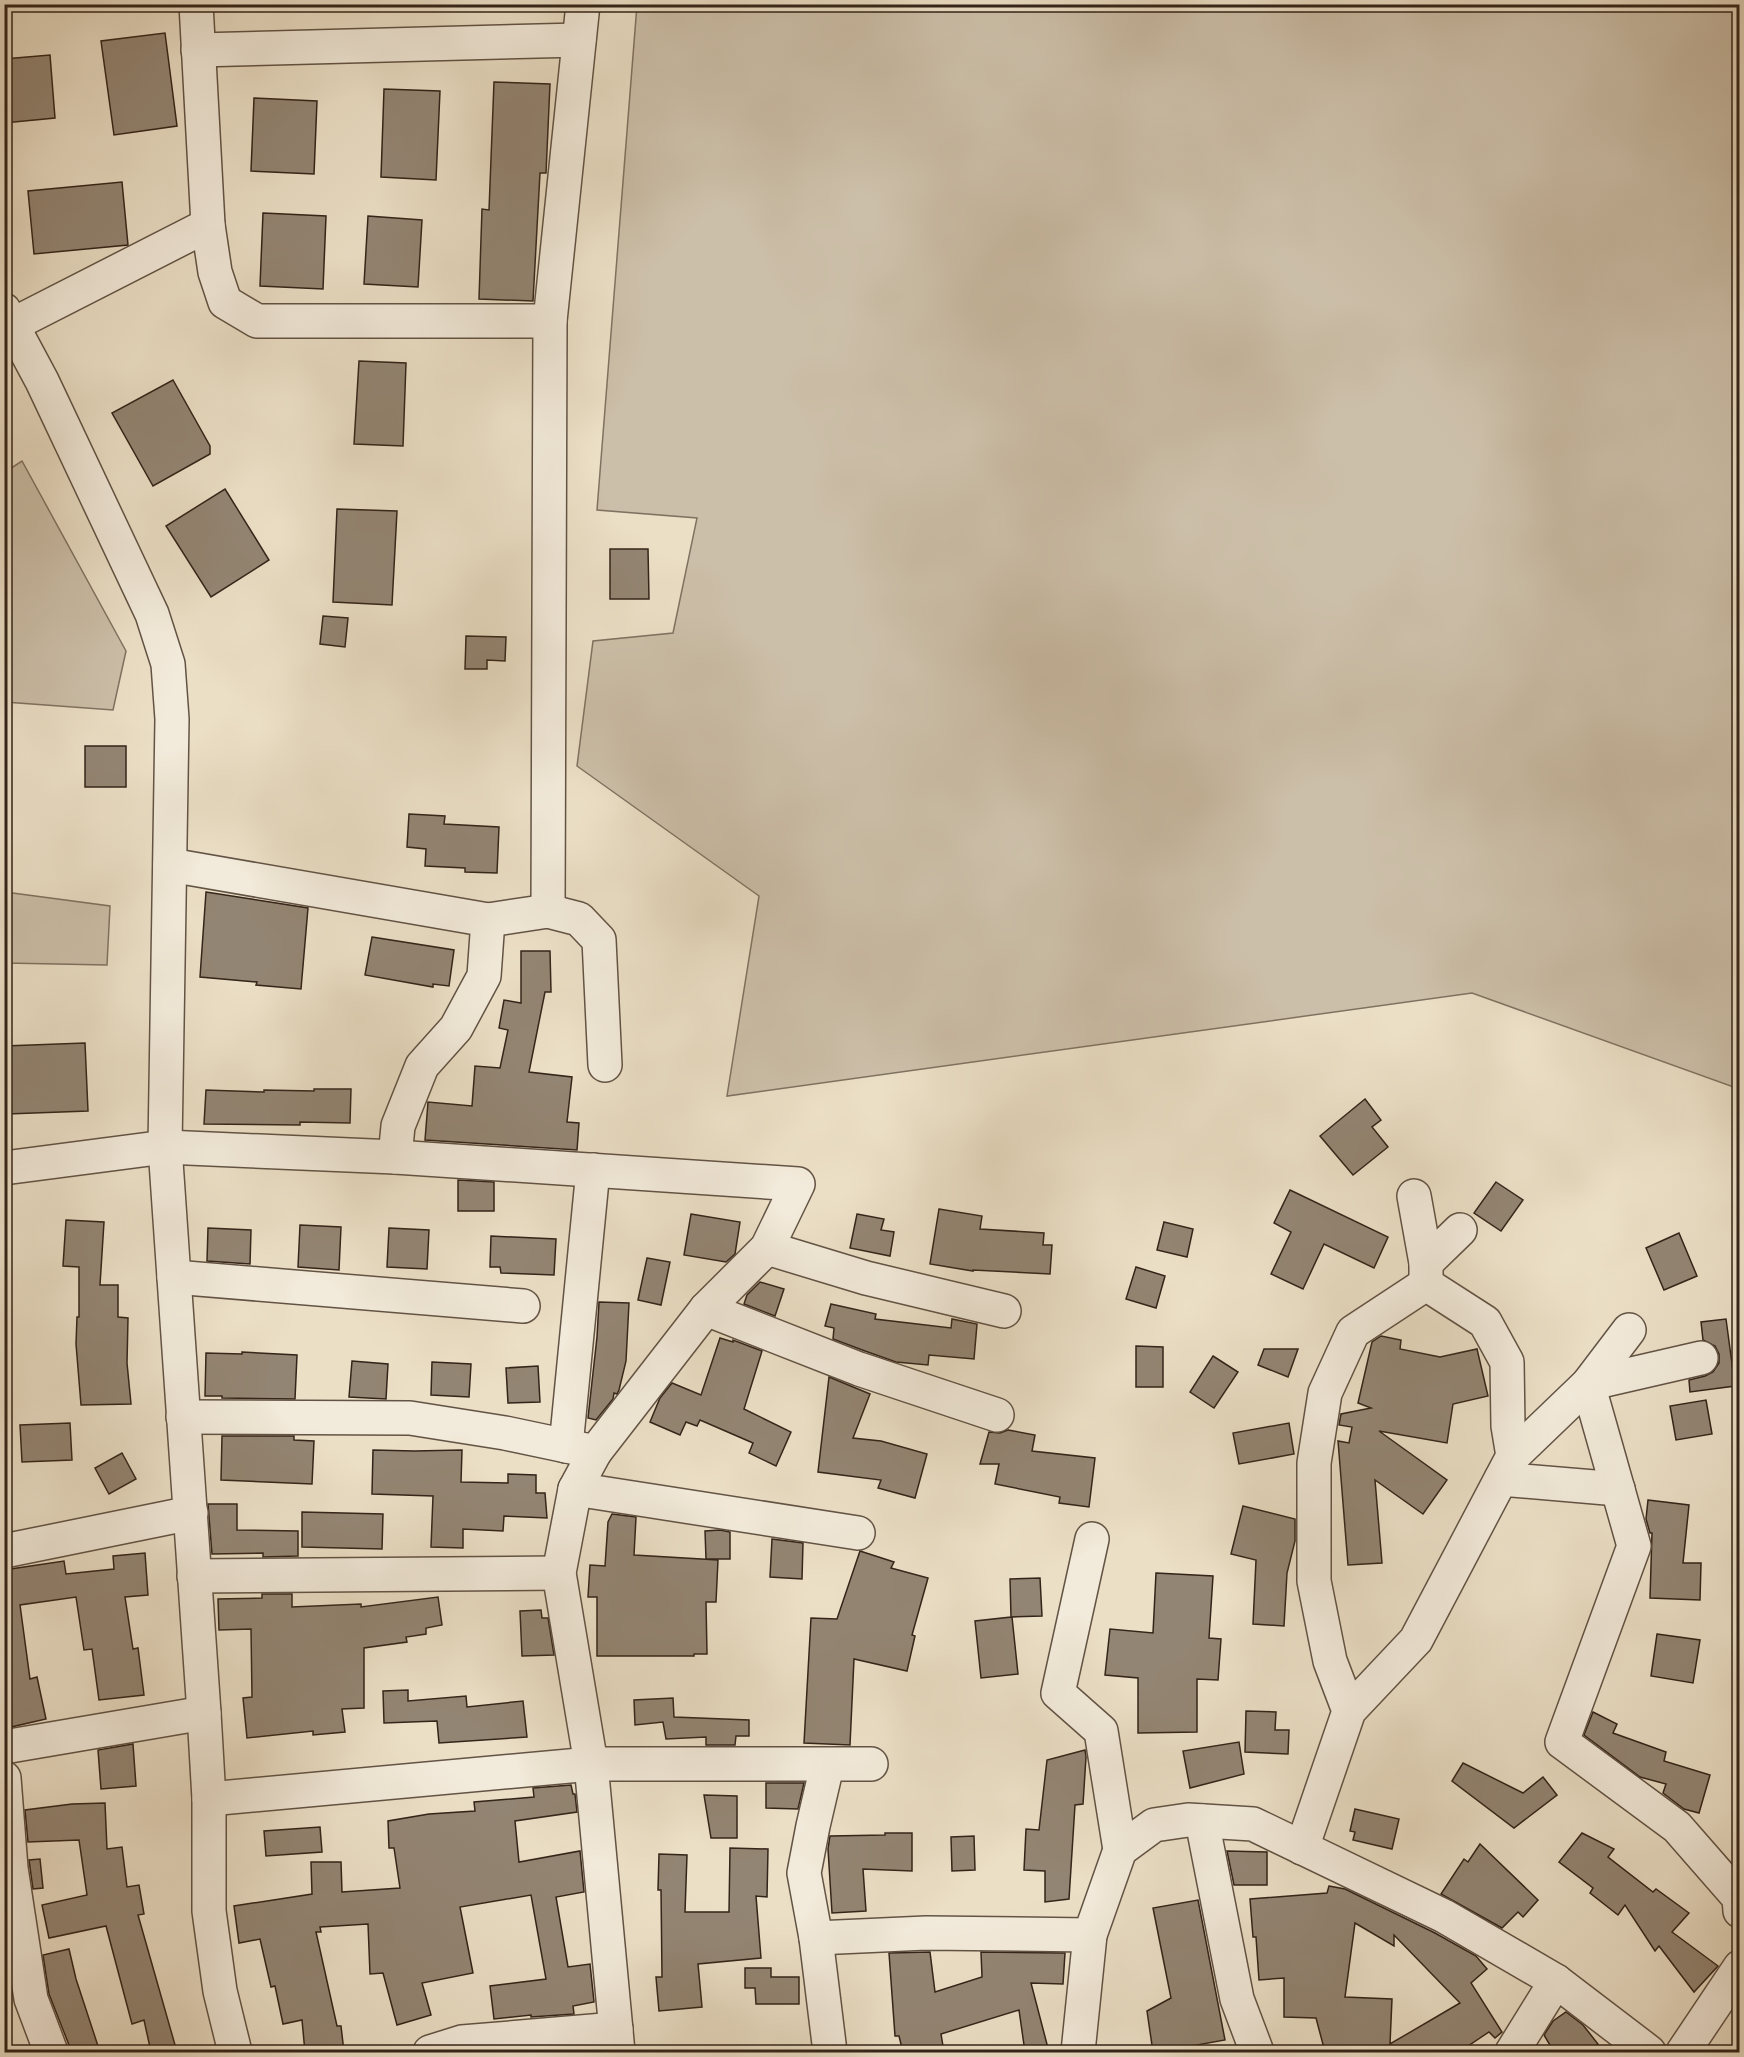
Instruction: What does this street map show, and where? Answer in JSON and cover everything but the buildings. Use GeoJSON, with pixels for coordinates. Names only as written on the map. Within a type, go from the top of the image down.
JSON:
{"type":"FeatureCollection","features":[{"type":"Feature","properties":{"kind":"street"},"geometry":{"type":"LineString","coordinates":[[196,4],[208,225],[215,272],[225,302],[257,321],[550,321]]}},
{"type":"Feature","properties":{"kind":"street"},"geometry":{"type":"LineString","coordinates":[[548,911],[550,321],[583,4]]}},
{"type":"Feature","properties":{"kind":"street"},"geometry":{"type":"LineString","coordinates":[[198,50],[579,40]]}},
{"type":"Feature","properties":{"kind":"street"},"geometry":{"type":"LineString","coordinates":[[208,225],[8,318],[47,392],[152,614],[168,664],[172,719],[165,1148],[209,1799],[209,1911],[220,1991],[235,2052]]}},
{"type":"Feature","properties":{"kind":"street"},"geometry":{"type":"LineString","coordinates":[[170,865],[488,920],[548,911],[579,919],[599,940],[605,1065]]}},
{"type":"Feature","properties":{"kind":"street"},"geometry":{"type":"LineString","coordinates":[[395,1157],[398,1126],[422,1066],[456,1028],[484,976],[488,920]]}},
{"type":"Feature","properties":{"kind":"street"},"geometry":{"type":"LineString","coordinates":[[4,1168],[165,1148],[395,1157],[798,1184],[767,1248],[706,1309],[580,1449]]}},
{"type":"Feature","properties":{"kind":"street"},"geometry":{"type":"LineString","coordinates":[[430,2052],[462,2042],[617,2041],[591,1764],[559,1573],[580,1449],[593,1170]]}},
{"type":"Feature","properties":{"kind":"street"},"geometry":{"type":"LineString","coordinates":[[1414,1196],[1426,1274],[1485,1322],[1507,1362],[1507,1467]]}},
{"type":"Feature","properties":{"kind":"street"},"geometry":{"type":"LineString","coordinates":[[1349,1711],[1330,1661],[1314,1581],[1314,1463],[1325,1393],[1353,1332],[1426,1274],[1460,1230]]}},
{"type":"Feature","properties":{"kind":"street"},"geometry":{"type":"LineString","coordinates":[[767,1248],[866,1278],[1004,1311]]}},
{"type":"Feature","properties":{"kind":"street"},"geometry":{"type":"LineString","coordinates":[[174,1277],[523,1306]]}},
{"type":"Feature","properties":{"kind":"street"},"geometry":{"type":"LineString","coordinates":[[706,1309],[859,1369],[997,1415]]}},
{"type":"Feature","properties":{"kind":"street"},"geometry":{"type":"LineString","coordinates":[[1302,1848],[1349,1711],[1416,1640],[1507,1467],[1588,1384],[1629,1330]]}},
{"type":"Feature","properties":{"kind":"street"},"geometry":{"type":"LineString","coordinates":[[1588,1384],[1701,1358]]}},
{"type":"Feature","properties":{"kind":"street"},"geometry":{"type":"LineString","coordinates":[[1588,1384],[1635,1546],[1562,1742],[1677,1827],[1739,1898],[1740,1911]]}},
{"type":"Feature","properties":{"kind":"street"},"geometry":{"type":"LineString","coordinates":[[183,1417],[410,1418],[580,1449]]}},
{"type":"Feature","properties":{"kind":"street"},"geometry":{"type":"LineString","coordinates":[[1507,1467],[1618,1489]]}},
{"type":"Feature","properties":{"kind":"street"},"geometry":{"type":"LineString","coordinates":[[575,1489],[858,1533]]}},
{"type":"Feature","properties":{"kind":"street"},"geometry":{"type":"LineString","coordinates":[[4,1551],[191,1513]]}},
{"type":"Feature","properties":{"kind":"street"},"geometry":{"type":"LineString","coordinates":[[1078,2052],[1090,1935],[1120,1851],[1101,1731],[1058,1693],[1092,1539]]}},
{"type":"Feature","properties":{"kind":"street"},"geometry":{"type":"LineString","coordinates":[[194,1576],[559,1573]]}},
{"type":"Feature","properties":{"kind":"street"},"geometry":{"type":"LineString","coordinates":[[4,1748],[204,1713]]}},
{"type":"Feature","properties":{"kind":"street"},"geometry":{"type":"LineString","coordinates":[[209,1799],[591,1764],[827,1766],[871,1764]]}},
{"type":"Feature","properties":{"kind":"street"},"geometry":{"type":"LineString","coordinates":[[827,1766],[804,1873],[816,1938],[830,2052]]}},
{"type":"Feature","properties":{"kind":"street"},"geometry":{"type":"LineString","coordinates":[[4,1778],[8,1870],[31,1999],[51,2052]]}},
{"type":"Feature","properties":{"kind":"street"},"geometry":{"type":"LineString","coordinates":[[1120,1851],[1154,1825],[1188,1820],[1252,1824],[1444,1916],[1556,1981],[1649,2052]]}},
{"type":"Feature","properties":{"kind":"street"},"geometry":{"type":"LineString","coordinates":[[1202,1821],[1237,1999],[1257,2052]]}},
{"type":"Feature","properties":{"kind":"street"},"geometry":{"type":"LineString","coordinates":[[816,1938],[926,1933],[1090,1935]]}},
{"type":"Feature","properties":{"kind":"street"},"geometry":{"type":"LineString","coordinates":[[1683,2052],[1740,1968]]}},
{"type":"Feature","properties":{"kind":"street"},"geometry":{"type":"LineString","coordinates":[[1512,2052],[1556,1981]]}},
{"type":"Feature","properties":{"kind":"shaded area"},"geometry":{"type":"Polygon","coordinates":[[[637,5],[1739,5],[1739,1089],[1472,993],[727,1096],[759,896],[577,766],[593,641],[673,633],[697,518],[597,510],[637,5]]]}},
{"type":"Feature","properties":{"kind":"shaded area"},"geometry":{"type":"Polygon","coordinates":[[[22,461],[126,651],[113,710],[5,702],[5,472],[22,461]]]}},
{"type":"Feature","properties":{"kind":"shaded area"},"geometry":{"type":"Polygon","coordinates":[[[5,892],[110,906],[107,965],[5,963],[5,892]]]}}]}
